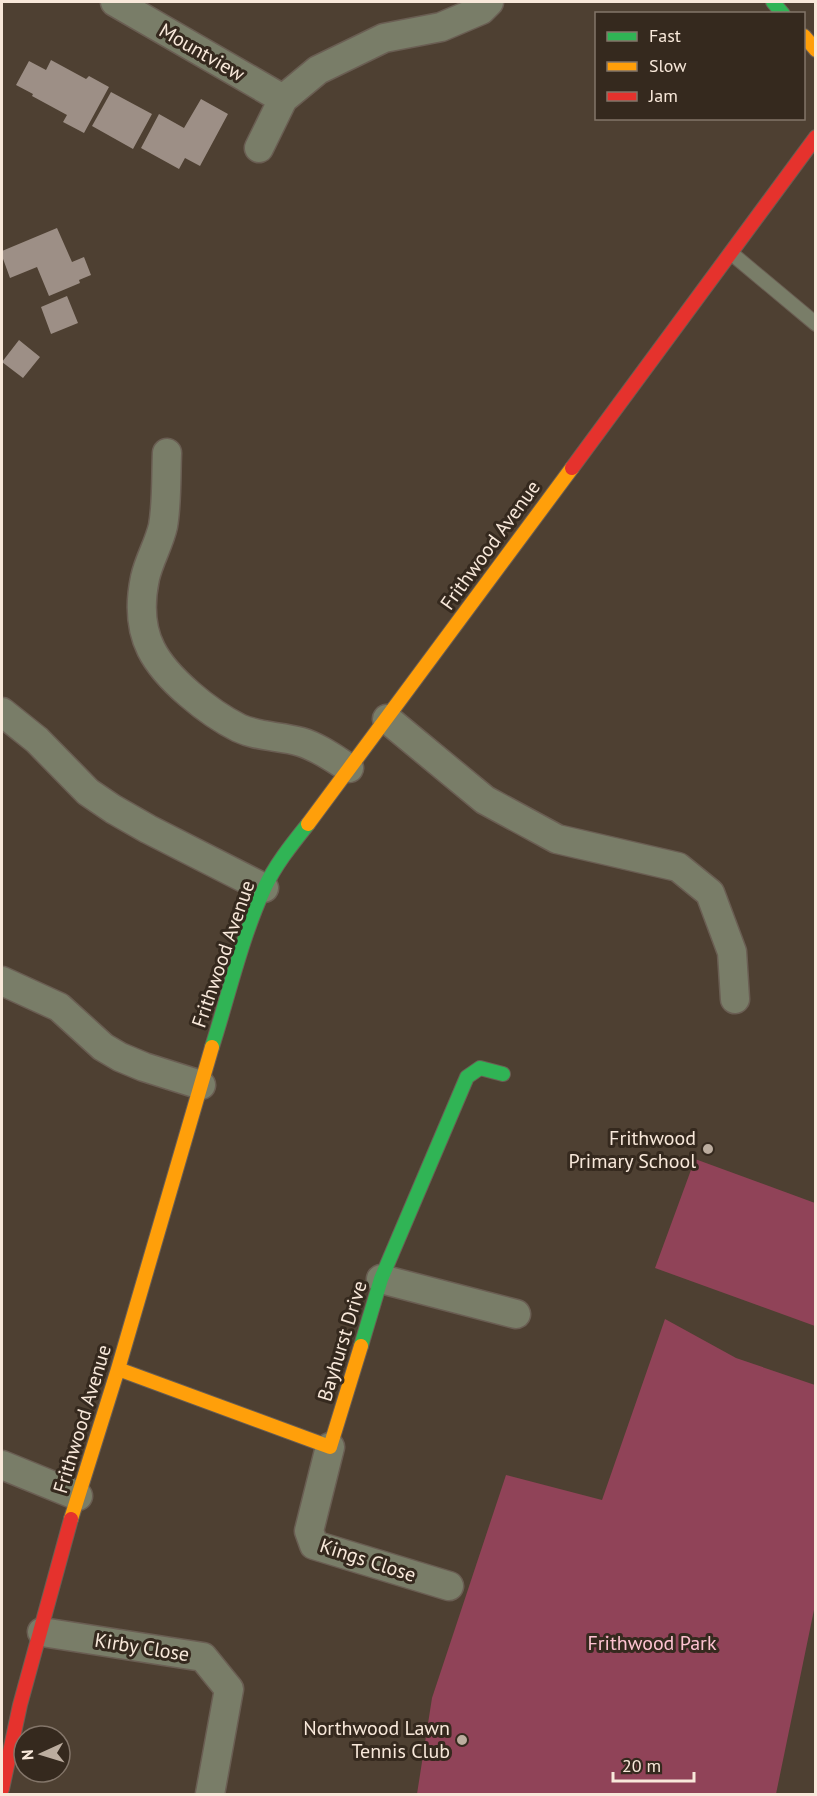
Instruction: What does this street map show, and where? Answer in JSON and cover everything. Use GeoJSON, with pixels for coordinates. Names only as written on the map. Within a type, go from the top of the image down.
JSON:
{"type":"FeatureCollection","features":[{"type":"Feature","properties":{"kind":"street"},"geometry":{"type":"LineString","coordinates":[[259,148],[283,99],[318,70],[384,38],[441,27],[481,10],[489,2]]}},
{"type":"Feature","properties":{"kind":"street","name":"Mountview"},"geometry":{"type":"LineString","coordinates":[[120,3],[283,99]]}},
{"type":"Feature","properties":{"kind":"street"},"geometry":{"type":"LineString","coordinates":[[805,37],[816,50]]}},
{"type":"Feature","properties":{"kind":"street","name":"Frithwood Avenue"},"geometry":{"type":"LineString","coordinates":[[2,1789],[20,1705],[78,1496],[248,931],[264,888],[287,851],[816,137]]}},
{"type":"Feature","properties":{"kind":"street"},"geometry":{"type":"LineString","coordinates":[[167,453],[162,527],[148,563],[142,601],[142,618],[151,650],[188,693],[239,728],[260,735],[299,741],[316,748],[349,768]]}},
{"type":"Feature","properties":{"kind":"street"},"geometry":{"type":"LineString","coordinates":[[2,712],[37,740],[88,792],[113,809],[147,829],[264,888]]}},
{"type":"Feature","properties":{"kind":"street"},"geometry":{"type":"LineString","coordinates":[[387,719],[485,800],[557,838],[678,867],[710,892],[732,952],[735,999]]}},
{"type":"Feature","properties":{"kind":"street"},"geometry":{"type":"LineString","coordinates":[[2,981],[59,1007],[103,1047],[120,1057],[201,1085]]}},
{"type":"Feature","properties":{"kind":"street","name":"Bayhurst Drive"},"geometry":{"type":"LineString","coordinates":[[330,1447],[381,1279],[467,1077],[480,1068],[504,1074]]}},
{"type":"Feature","properties":{"kind":"street"},"geometry":{"type":"LineString","coordinates":[[381,1279],[516,1314]]}},
{"type":"Feature","properties":{"kind":"street"},"geometry":{"type":"LineString","coordinates":[[118,1369],[330,1447]]}},
{"type":"Feature","properties":{"kind":"street","name":"Kings Close"},"geometry":{"type":"LineString","coordinates":[[330,1447],[309,1531],[314,1545],[449,1586]]}},
{"type":"Feature","properties":{"kind":"street"},"geometry":{"type":"LineString","coordinates":[[2,1465],[78,1496]]}},
{"type":"Feature","properties":{"kind":"street","name":"Kirby Close"},"geometry":{"type":"LineString","coordinates":[[42,1632],[203,1657],[229,1689],[210,1794]]}},
{"type":"Feature","properties":{"kind":"lane"},"geometry":{"type":"LineString","coordinates":[[729,252],[816,324]]}},
{"type":"Feature","properties":{"kind":"green space"},"geometry":{"type":"Polygon","coordinates":[[[695,1159],[815,1203],[815,1326],[655,1268],[695,1159]]]}},
{"type":"Feature","properties":{"kind":"green space","name":"Frithwood Park"},"geometry":{"type":"Polygon","coordinates":[[[665,1319],[736,1358],[815,1385],[815,1605],[776,1794],[417,1794],[432,1698],[506,1475],[602,1500],[665,1319]]]}},
{"type":"Feature","properties":{"kind":"building"},"geometry":{"type":"Polygon","coordinates":[[[51,60],[86,79],[89,76],[109,87],[84,133],[63,122],[67,115],[16,85],[29,61],[46,70],[51,60]]]}},
{"type":"Feature","properties":{"kind":"building"},"geometry":{"type":"Polygon","coordinates":[[[111,92],[152,114],[133,149],[92,126],[111,92]]]}},
{"type":"Feature","properties":{"kind":"building"},"geometry":{"type":"Polygon","coordinates":[[[201,99],[228,114],[200,166],[185,158],[179,169],[141,148],[159,114],[184,128],[201,99]]]}},
{"type":"Feature","properties":{"kind":"building"},"geometry":{"type":"Polygon","coordinates":[[[57,228],[72,262],[84,257],[91,275],[79,280],[80,283],[49,296],[37,267],[10,278],[2,251],[57,228]]]}},
{"type":"Feature","properties":{"kind":"building"},"geometry":{"type":"Polygon","coordinates":[[[67,296],[78,323],[51,334],[41,307],[67,296]]]}},
{"type":"Feature","properties":{"kind":"building"},"geometry":{"type":"Polygon","coordinates":[[[19,340],[40,357],[23,378],[2,362],[19,340]]]}},
{"type":"Feature","properties":{"kind":"traffic: fast"},"geometry":{"type":"LineString","coordinates":[[773,2],[781,12]]}},
{"type":"Feature","properties":{"kind":"traffic: fast"},"geometry":{"type":"LineString","coordinates":[[212,1047],[256,907],[273,872],[308,824]]}},
{"type":"Feature","properties":{"kind":"traffic: fast"},"geometry":{"type":"LineString","coordinates":[[361,1346],[381,1279],[467,1077],[480,1068],[503,1074]]}},
{"type":"Feature","properties":{"kind":"traffic: slow"},"geometry":{"type":"LineString","coordinates":[[805,37],[816,50]]}},
{"type":"Feature","properties":{"kind":"traffic: slow"},"geometry":{"type":"LineString","coordinates":[[308,824],[572,468]]}},
{"type":"Feature","properties":{"kind":"traffic: slow"},"geometry":{"type":"LineString","coordinates":[[71,1519],[118,1369],[212,1047]]}},
{"type":"Feature","properties":{"kind":"traffic: slow"},"geometry":{"type":"LineString","coordinates":[[118,1369],[330,1447],[361,1346]]}},
{"type":"Feature","properties":{"kind":"traffic: jam"},"geometry":{"type":"LineString","coordinates":[[572,468],[816,137]]}},
{"type":"Feature","properties":{"kind":"traffic: jam"},"geometry":{"type":"LineString","coordinates":[[2,1789],[20,1705],[71,1519]]}},
{"type":"Feature","properties":{"kind":"place","name":"Frithwood Primary School"},"geometry":{"type":"Point","coordinates":[708,1149]}},
{"type":"Feature","properties":{"kind":"place","name":"Northwood Lawn Tennis Club"},"geometry":{"type":"Point","coordinates":[462,1740]}}]}
